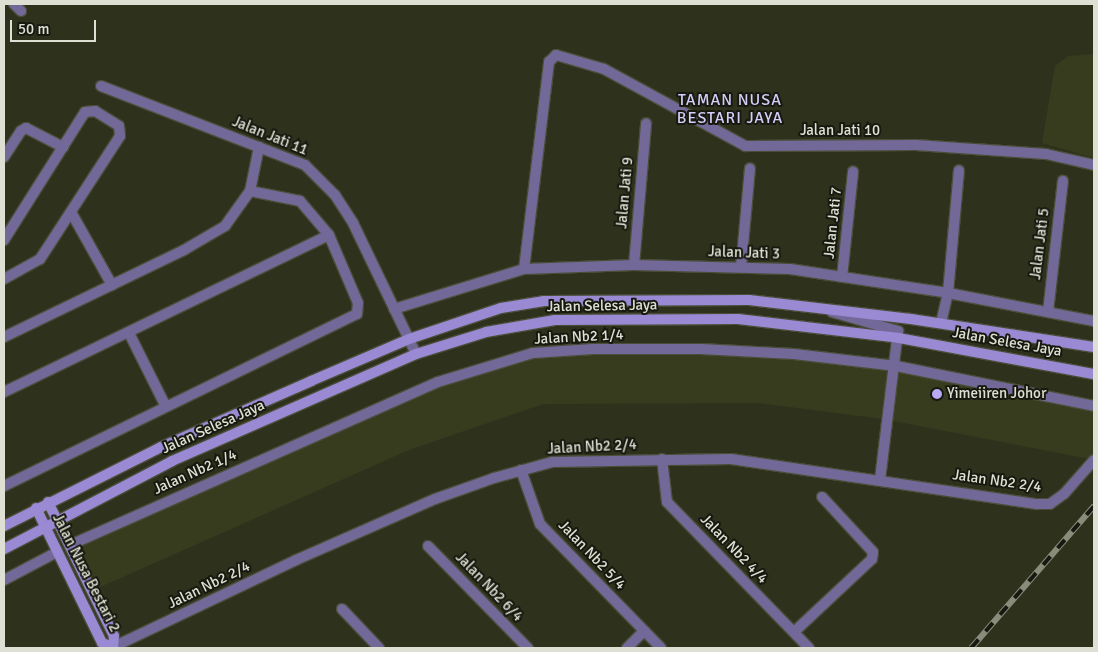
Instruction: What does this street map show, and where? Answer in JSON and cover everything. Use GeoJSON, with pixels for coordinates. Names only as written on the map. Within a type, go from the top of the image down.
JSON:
{"type":"FeatureCollection","features":[{"type":"Feature","properties":{"kind":"main road","name":"Jalan Selesa Jaya"},"geometry":{"type":"LineString","coordinates":[[4,526],[36,508],[161,447],[409,339],[501,308],[544,301],[681,298],[750,300],[941,323],[1094,347]]}},
{"type":"Feature","properties":{"kind":"main road","name":"Jalan Selesa Jaya"},"geometry":{"type":"LineString","coordinates":[[4,549],[172,461],[416,354],[486,332],[555,320],[738,319],[899,338],[1094,374]]}},
{"type":"Feature","properties":{"kind":"main road","name":"Jalan Nusa Bestari 2"},"geometry":{"type":"LineString","coordinates":[[36,508],[102,642],[112,648],[114,636],[48,502]]}},
{"type":"Feature","properties":{"kind":"street","name":"Jalan Jati 10"},"geometry":{"type":"LineString","coordinates":[[524,268],[549,62],[556,55],[604,69],[745,146],[916,145],[1046,154],[1094,165]]}},
{"type":"Feature","properties":{"kind":"street","name":"Jalan Jati 11"},"geometry":{"type":"LineString","coordinates":[[101,86],[305,165],[335,195],[353,223],[416,354]]}},
{"type":"Feature","properties":{"kind":"street"},"geometry":{"type":"LineString","coordinates":[[4,240],[86,112],[90,110],[119,126],[121,131],[71,212],[34,264],[4,279]]}},
{"type":"Feature","properties":{"kind":"street","name":"Jalan Jati 9"},"geometry":{"type":"LineString","coordinates":[[634,265],[646,124]]}},
{"type":"Feature","properties":{"kind":"street"},"geometry":{"type":"LineString","coordinates":[[4,157],[21,130],[26,128],[63,147]]}},
{"type":"Feature","properties":{"kind":"street"},"geometry":{"type":"LineString","coordinates":[[4,337],[112,285],[225,226],[250,191],[259,147]]}},
{"type":"Feature","properties":{"kind":"street"},"geometry":{"type":"LineString","coordinates":[[741,267],[750,168]]}},
{"type":"Feature","properties":{"kind":"street"},"geometry":{"type":"LineString","coordinates":[[941,323],[948,293],[959,170]]}},
{"type":"Feature","properties":{"kind":"street","name":"Jalan Jati 7"},"geometry":{"type":"LineString","coordinates":[[842,277],[853,172]]}},
{"type":"Feature","properties":{"kind":"street","name":"Jalan Jati 5"},"geometry":{"type":"LineString","coordinates":[[1048,312],[1063,180]]}},
{"type":"Feature","properties":{"kind":"street"},"geometry":{"type":"LineString","coordinates":[[4,486],[165,405],[357,314],[358,303],[329,235],[300,201],[250,191]]}},
{"type":"Feature","properties":{"kind":"street"},"geometry":{"type":"LineString","coordinates":[[71,212],[112,285]]}},
{"type":"Feature","properties":{"kind":"street"},"geometry":{"type":"LineString","coordinates":[[4,392],[329,235]]}},
{"type":"Feature","properties":{"kind":"street","name":"Jalan Jati 3"},"geometry":{"type":"LineString","coordinates":[[394,309],[524,268],[634,265],[790,269],[948,293],[1094,321]]}},
{"type":"Feature","properties":{"kind":"street"},"geometry":{"type":"LineString","coordinates":[[827,310],[854,321],[895,328],[899,338],[880,479]]}},
{"type":"Feature","properties":{"kind":"street"},"geometry":{"type":"LineString","coordinates":[[129,333],[165,405]]}},
{"type":"Feature","properties":{"kind":"street","name":"Jalan Nb2 1/4"},"geometry":{"type":"LineString","coordinates":[[70,546],[438,382],[533,353],[593,349],[701,349],[794,354],[896,366],[1094,406]]}},
{"type":"Feature","properties":{"kind":"street","name":"Jalan Nb2 4/4"},"geometry":{"type":"LineString","coordinates":[[662,459],[667,502],[809,648]]}},
{"type":"Feature","properties":{"kind":"street","name":"Jalan Nb2 2/4"},"geometry":{"type":"LineString","coordinates":[[112,648],[296,560],[435,499],[521,470],[552,462],[731,459],[1050,504],[1064,494],[1094,460]]}},
{"type":"Feature","properties":{"kind":"street","name":"Jalan Nb2 5/4"},"geometry":{"type":"LineString","coordinates":[[521,470],[540,524],[661,648]]}},
{"type":"Feature","properties":{"kind":"street"},"geometry":{"type":"LineString","coordinates":[[794,632],[872,559],[874,552],[822,497]]}},
{"type":"Feature","properties":{"kind":"street","name":"Jalan Nb2 6/4"},"geometry":{"type":"LineString","coordinates":[[428,546],[528,648]]}},
{"type":"Feature","properties":{"kind":"street"},"geometry":{"type":"LineString","coordinates":[[4,580],[57,552]]}},
{"type":"Feature","properties":{"kind":"street"},"geometry":{"type":"LineString","coordinates":[[342,609],[379,648]]}},
{"type":"Feature","properties":{"kind":"street"},"geometry":{"type":"LineString","coordinates":[[627,648],[644,631]]}},
{"type":"Feature","properties":{"kind":"shaded area"},"geometry":{"type":"Polygon","coordinates":[[[1094,54],[1094,158],[1042,143],[1055,66],[1068,56],[1094,54]]]}},
{"type":"Feature","properties":{"kind":"shaded area"},"geometry":{"type":"Polygon","coordinates":[[[592,353],[704,353],[795,358],[901,372],[1094,411],[1094,454],[1090,459],[883,419],[758,403],[543,404],[409,450],[98,588],[77,546],[440,385],[537,356],[592,353]]]}},
{"type":"Feature","properties":{"kind":"railway"},"geometry":{"type":"LineString","coordinates":[[971,648],[1094,506]]}},
{"type":"Feature","properties":{"kind":"place","name":"Yimeiiren Johor"},"geometry":{"type":"Point","coordinates":[937,394]}},
{"type":"Feature","properties":{"kind":"district","name":"TAMAN NUSA BESTARI JAYA"},"geometry":{"type":"Point","coordinates":[730,109]}}]}
